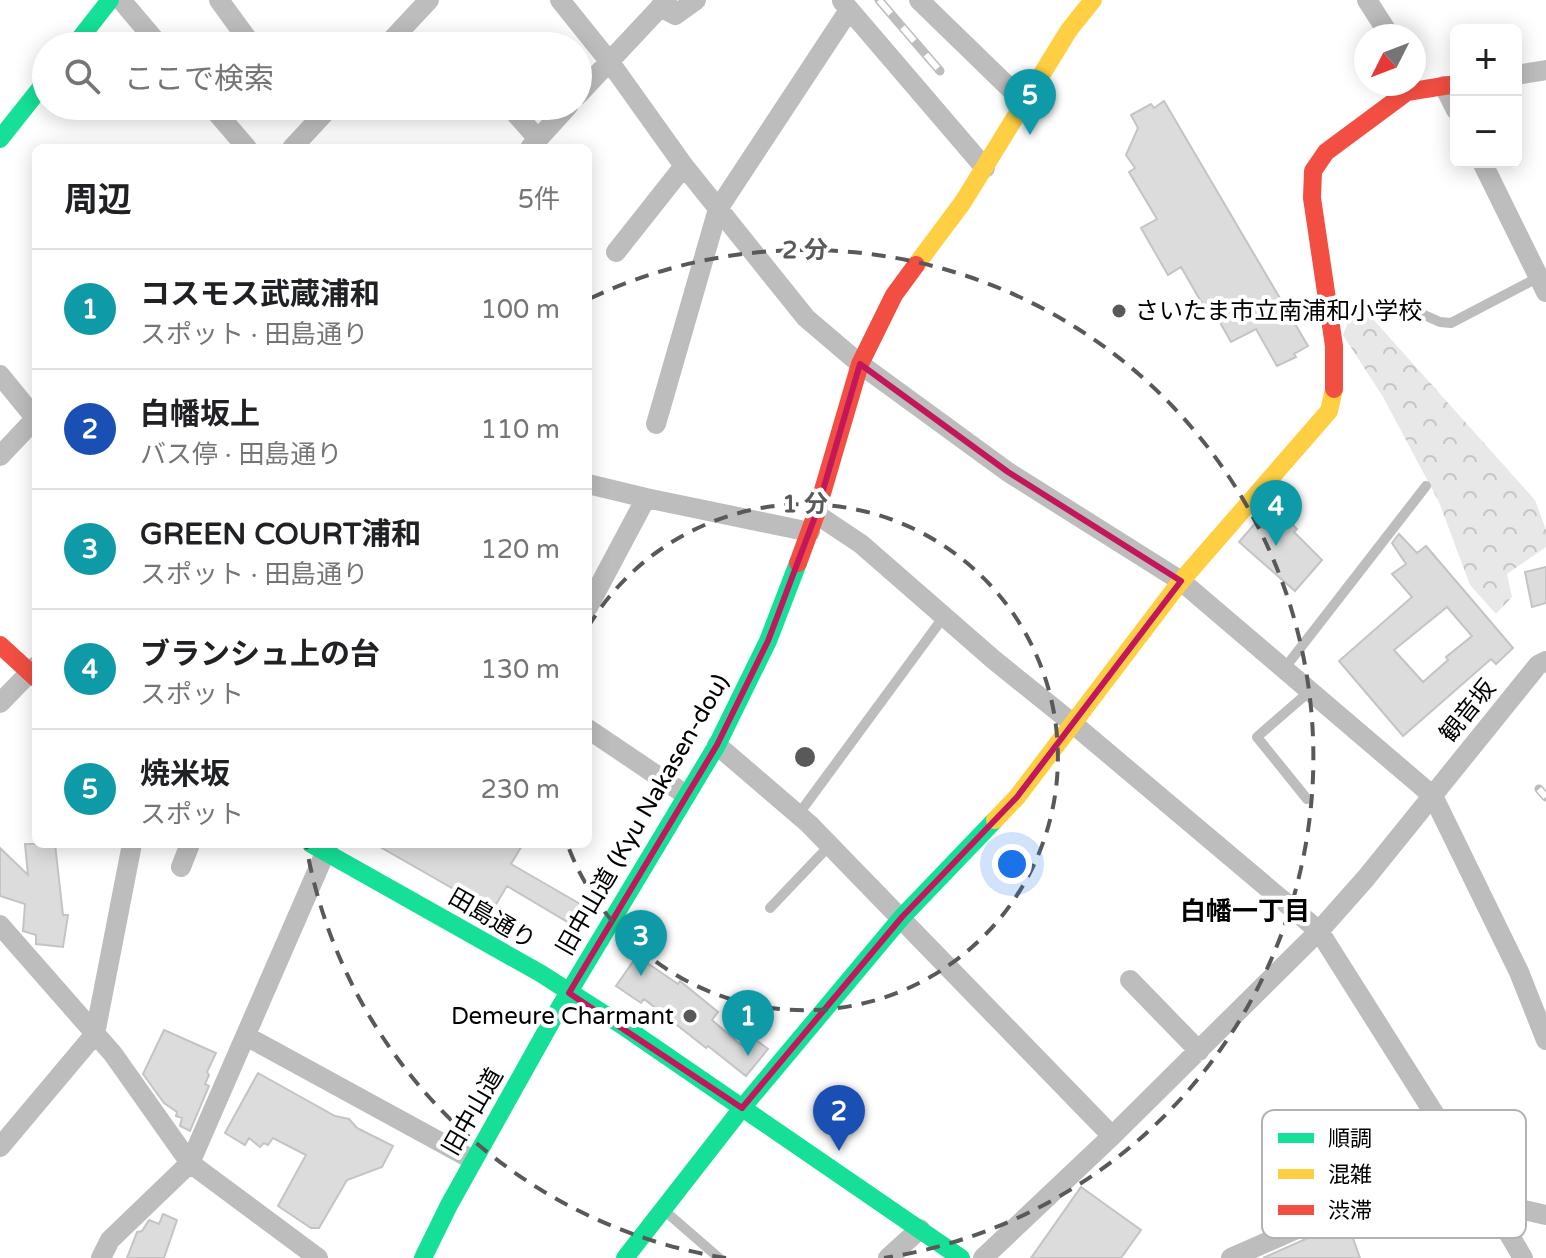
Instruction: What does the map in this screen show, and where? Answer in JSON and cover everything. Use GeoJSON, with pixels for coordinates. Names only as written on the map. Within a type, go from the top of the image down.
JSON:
{"type":"FeatureCollection","features":[{"type":"Feature","properties":{"kind":"street"},"geometry":{"type":"LineString","coordinates":[[85,32],[110,0]]}},
{"type":"Feature","properties":{"kind":"street"},"geometry":{"type":"LineString","coordinates":[[121,0],[148,32]]}},
{"type":"Feature","properties":{"kind":"street"},"geometry":{"type":"LineString","coordinates":[[219,0],[242,32]]}},
{"type":"Feature","properties":{"kind":"street"},"geometry":{"type":"LineString","coordinates":[[399,32],[429,0]]}},
{"type":"Feature","properties":{"kind":"street"},"geometry":{"type":"LineString","coordinates":[[560,0],[586,32]]}},
{"type":"Feature","properties":{"kind":"street"},"geometry":{"type":"LineString","coordinates":[[592,80],[664,4],[675,15],[696,0]]}},
{"type":"Feature","properties":{"kind":"street"},"geometry":{"type":"LineString","coordinates":[[919,0],[1025,103],[1069,30],[1093,0]]}},
{"type":"Feature","properties":{"kind":"street"},"geometry":{"type":"LineString","coordinates":[[1367,0],[1382,24]]}},
{"type":"Feature","properties":{"kind":"street"},"geometry":{"type":"LineString","coordinates":[[656,424],[718,209],[845,5],[985,168]]}},
{"type":"Feature","properties":{"kind":"street"},"geometry":{"type":"LineString","coordinates":[[592,40],[684,166],[806,318],[860,364],[1008,472],[1181,581],[1433,796],[1519,972],[1546,1040]]}},
{"type":"Feature","properties":{"kind":"street"},"geometry":{"type":"LineString","coordinates":[[1522,74],[1546,70]]}},
{"type":"Feature","properties":{"kind":"street"},"geometry":{"type":"LineString","coordinates":[[625,1258],[742,1108],[902,917],[1017,797],[1181,581],[1329,411],[1335,386],[1334,346],[1312,198],[1313,171],[1326,152],[1407,92],[1434,83],[1450,103]]}},
{"type":"Feature","properties":{"kind":"street"},"geometry":{"type":"LineString","coordinates":[[0,139],[32,99]]}},
{"type":"Feature","properties":{"kind":"street","name":"旧中山道 (Kyu Nakasen-dou)"},"geometry":{"type":"LineString","coordinates":[[569,993],[717,745],[768,641],[813,523],[860,364],[894,295],[985,168],[1025,103]]}},
{"type":"Feature","properties":{"kind":"street"},"geometry":{"type":"LineString","coordinates":[[223,120],[244,144]]}},
{"type":"Feature","properties":{"kind":"street"},"geometry":{"type":"LineString","coordinates":[[296,144],[318,120]]}},
{"type":"Feature","properties":{"kind":"street"},"geometry":{"type":"LineString","coordinates":[[518,120],[534,144],[555,120]]}},
{"type":"Feature","properties":{"kind":"street"},"geometry":{"type":"LineString","coordinates":[[616,252],[684,166]]}},
{"type":"Feature","properties":{"kind":"street"},"geometry":{"type":"LineString","coordinates":[[1485,168],[1544,281]]}},
{"type":"Feature","properties":{"kind":"street"},"geometry":{"type":"LineString","coordinates":[[0,375],[32,413]]}},
{"type":"Feature","properties":{"kind":"street"},"geometry":{"type":"LineString","coordinates":[[0,456],[32,422]]}},
{"type":"Feature","properties":{"kind":"street"},"geometry":{"type":"LineString","coordinates":[[592,485],[646,498],[813,523],[861,544],[994,660],[1319,931],[1432,1110]]}},
{"type":"Feature","properties":{"kind":"street"},"geometry":{"type":"LineString","coordinates":[[592,599],[646,498]]}},
{"type":"Feature","properties":{"kind":"street"},"geometry":{"type":"LineString","coordinates":[[0,645],[32,671]]}},
{"type":"Feature","properties":{"kind":"street","name":"観音坂"},"geometry":{"type":"LineString","coordinates":[[983,1258],[1112,1136],[1319,931],[1366,878],[1538,665],[1546,661]]}},
{"type":"Feature","properties":{"kind":"street"},"geometry":{"type":"LineString","coordinates":[[0,703],[32,675]]}},
{"type":"Feature","properties":{"kind":"street"},"geometry":{"type":"LineString","coordinates":[[592,732],[686,795]]}},
{"type":"Feature","properties":{"kind":"street"},"geometry":{"type":"LineString","coordinates":[[717,745],[830,845],[1112,1136]]}},
{"type":"Feature","properties":{"kind":"street"},"geometry":{"type":"LineString","coordinates":[[0,1147],[95,1034],[131,848]]}},
{"type":"Feature","properties":{"kind":"street"},"geometry":{"type":"LineString","coordinates":[[181,867],[188,848]]}},
{"type":"Feature","properties":{"kind":"street"},"geometry":{"type":"LineString","coordinates":[[101,1258],[110,1240],[190,1163],[246,1036],[322,848]]}},
{"type":"Feature","properties":{"kind":"street","name":"田島通り"},"geometry":{"type":"LineString","coordinates":[[324,848],[540,973],[626,1028],[961,1258]]}},
{"type":"Feature","properties":{"kind":"street"},"geometry":{"type":"LineString","coordinates":[[0,925],[113,1054],[190,1163],[318,1258]]}},
{"type":"Feature","properties":{"kind":"street"},"geometry":{"type":"LineString","coordinates":[[1130,980],[1199,1051]]}},
{"type":"Feature","properties":{"kind":"street","name":"旧中山道"},"geometry":{"type":"LineString","coordinates":[[423,1258],[473,1160],[569,993]]}},
{"type":"Feature","properties":{"kind":"street"},"geometry":{"type":"LineString","coordinates":[[246,1036],[473,1160]]}},
{"type":"Feature","properties":{"kind":"street"},"geometry":{"type":"LineString","coordinates":[[1526,1210],[1546,1215]]}},
{"type":"Feature","properties":{"kind":"street"},"geometry":{"type":"LineString","coordinates":[[888,1258],[920,1229]]}},
{"type":"Feature","properties":{"kind":"street"},"geometry":{"type":"LineString","coordinates":[[1231,1258],[1276,1238]]}},
{"type":"Feature","properties":{"kind":"street"},"geometry":{"type":"LineString","coordinates":[[1511,1238],[1523,1258]]}},
{"type":"Feature","properties":{"kind":"lane"},"geometry":{"type":"LineString","coordinates":[[1406,307],[1440,322],[1451,323],[1544,281]]}},
{"type":"Feature","properties":{"kind":"lane"},"geometry":{"type":"LineString","coordinates":[[1284,669],[1426,486]]}},
{"type":"Feature","properties":{"kind":"lane"},"geometry":{"type":"LineString","coordinates":[[798,815],[945,615]]}},
{"type":"Feature","properties":{"kind":"lane"},"geometry":{"type":"LineString","coordinates":[[1307,799],[1257,737],[1310,691]]}},
{"type":"Feature","properties":{"kind":"lane"},"geometry":{"type":"LineString","coordinates":[[770,908],[830,845]]}},
{"type":"Feature","properties":{"kind":"lane"},"geometry":{"type":"LineString","coordinates":[[663,1209],[719,1258]]}},
{"type":"Feature","properties":{"kind":"highlighted area"},"geometry":{"type":"Polygon","coordinates":[[[860,364],[1008,472],[1181,581],[1017,797],[902,917],[742,1108],[569,993],[717,745],[768,641],[816,514],[860,364]]]}},
{"type":"Feature","properties":{"kind":"green space"},"geometry":{"type":"Polygon","coordinates":[[[1364,309],[1535,500],[1546,530],[1546,547],[1507,574],[1512,597],[1496,614],[1470,585],[1439,502],[1383,397],[1343,335],[1351,314],[1364,309]]]}},
{"type":"Feature","properties":{"kind":"building"},"geometry":{"type":"Polygon","coordinates":[[[1164,101],[1308,346],[1294,354],[1296,357],[1277,366],[1256,329],[1231,342],[1213,310],[1207,312],[1181,267],[1168,275],[1141,228],[1157,219],[1129,172],[1135,168],[1126,155],[1138,128],[1131,115],[1151,104],[1154,108],[1164,101]]]}},
{"type":"Feature","properties":{"kind":"building"},"geometry":{"type":"Polygon","coordinates":[[[1272,504],[1322,560],[1295,591],[1239,542],[1272,504]]]}},
{"type":"Feature","properties":{"kind":"building"},"geometry":{"type":"Polygon","coordinates":[[[1399,534],[1417,553],[1426,546],[1513,648],[1496,664],[1491,659],[1403,736],[1339,661],[1412,597],[1392,574],[1406,564],[1392,543],[1399,534]],[[1447,607],[1394,650],[1423,682],[1448,660],[1446,657],[1472,636],[1447,607]]]}},
{"type":"Feature","properties":{"kind":"building"},"geometry":{"type":"Polygon","coordinates":[[[1546,567],[1546,603],[1532,607],[1525,572],[1546,567]]]}},
{"type":"Feature","properties":{"kind":"building"},"geometry":{"type":"Polygon","coordinates":[[[25,844],[32,844],[32,848],[55,848],[63,915],[68,915],[63,947],[36,944],[36,935],[23,931],[25,904],[0,896],[0,848],[28,875],[25,844]]]}},
{"type":"Feature","properties":{"kind":"building"},"geometry":{"type":"Polygon","coordinates":[[[382,848],[521,848],[511,864],[582,905],[571,924],[507,886],[492,911],[382,848]]]}},
{"type":"Feature","properties":{"kind":"building"},"geometry":{"type":"Polygon","coordinates":[[[637,956],[678,984],[680,981],[718,1012],[712,1020],[741,1045],[749,1035],[768,1049],[746,1076],[644,999],[641,1003],[616,986],[637,956]]]}},
{"type":"Feature","properties":{"kind":"building"},"geometry":{"type":"Polygon","coordinates":[[[164,1030],[216,1053],[207,1072],[209,1075],[205,1084],[209,1086],[190,1131],[180,1126],[182,1118],[164,1103],[143,1074],[164,1030]]]}},
{"type":"Feature","properties":{"kind":"building"},"geometry":{"type":"Polygon","coordinates":[[[258,1073],[335,1116],[349,1119],[357,1128],[393,1146],[382,1167],[347,1180],[319,1228],[311,1228],[278,1206],[306,1155],[273,1138],[268,1145],[264,1143],[260,1147],[249,1138],[245,1145],[225,1133],[258,1073]]]}},
{"type":"Feature","properties":{"kind":"building"},"geometry":{"type":"Polygon","coordinates":[[[1081,1187],[1141,1230],[1121,1258],[1031,1258],[1081,1187]]]}},
{"type":"Feature","properties":{"kind":"building"},"geometry":{"type":"Polygon","coordinates":[[[163,1214],[177,1220],[164,1258],[127,1258],[137,1232],[142,1231],[149,1220],[159,1224],[163,1214]]]}},
{"type":"Feature","properties":{"kind":"building"},"geometry":{"type":"Polygon","coordinates":[[[1308,1238],[1353,1238],[1360,1258],[1263,1258],[1308,1238]]]}},
{"type":"Feature","properties":{"kind":"railway"},"geometry":{"type":"LineString","coordinates":[[879,0],[940,71]]}},
{"type":"Feature","properties":{"kind":"railway"},"geometry":{"type":"LineString","coordinates":[[1539,789],[1546,797]]}},
{"type":"Feature","properties":{"kind":"traffic: fast"},"geometry":{"type":"LineString","coordinates":[[85,32],[110,0]]}},
{"type":"Feature","properties":{"kind":"traffic: fast"},"geometry":{"type":"LineString","coordinates":[[0,139],[32,99]]}},
{"type":"Feature","properties":{"kind":"traffic: fast"},"geometry":{"type":"LineString","coordinates":[[423,1258],[449,1205],[554,1017],[717,745],[768,641],[798,563]]}},
{"type":"Feature","properties":{"kind":"traffic: fast"},"geometry":{"type":"LineString","coordinates":[[625,1258],[742,1108],[902,917],[995,820]]}},
{"type":"Feature","properties":{"kind":"traffic: fast"},"geometry":{"type":"LineString","coordinates":[[318,848],[540,973],[626,1028],[961,1258]]}},
{"type":"Feature","properties":{"kind":"traffic: slow"},"geometry":{"type":"LineString","coordinates":[[916,265],[963,202],[1069,30],[1093,0]]}},
{"type":"Feature","properties":{"kind":"traffic: slow"},"geometry":{"type":"LineString","coordinates":[[995,820],[1017,797],[1181,581],[1329,411],[1334,389]]}},
{"type":"Feature","properties":{"kind":"traffic: jam"},"geometry":{"type":"LineString","coordinates":[[1334,389],[1334,346],[1312,198],[1313,171],[1326,152],[1407,92],[1450,85]]}},
{"type":"Feature","properties":{"kind":"traffic: jam"},"geometry":{"type":"LineString","coordinates":[[798,563],[816,514],[860,364],[894,295],[916,265]]}},
{"type":"Feature","properties":{"kind":"traffic: jam"},"geometry":{"type":"LineString","coordinates":[[0,645],[32,674]]}},
{"type":"Feature","properties":{"kind":"place","name":"焼米坂"},"geometry":{"type":"Point","coordinates":[1030,135]}},
{"type":"Feature","properties":{"kind":"place","name":"さいたま市立南浦和小学校"},"geometry":{"type":"Point","coordinates":[1119,311]}},
{"type":"Feature","properties":{"kind":"place","name":"ブランシュ上の台"},"geometry":{"type":"Point","coordinates":[1276,546]}},
{"type":"Feature","properties":{"kind":"place","name":"GREEN COURT浦和"},"geometry":{"type":"Point","coordinates":[641,976]}},
{"type":"Feature","properties":{"kind":"place","name":"Demeure Charmant"},"geometry":{"type":"Point","coordinates":[690,1016]}},
{"type":"Feature","properties":{"kind":"place","name":"コスモス武蔵浦和"},"geometry":{"type":"Point","coordinates":[748,1056]}},
{"type":"Feature","properties":{"kind":"place","name":"白幡坂上"},"geometry":{"type":"Point","coordinates":[839,1151]}},
{"type":"Feature","properties":{"kind":"district","name":"白幡一丁目"},"geometry":{"type":"Point","coordinates":[1245,911]}}]}
